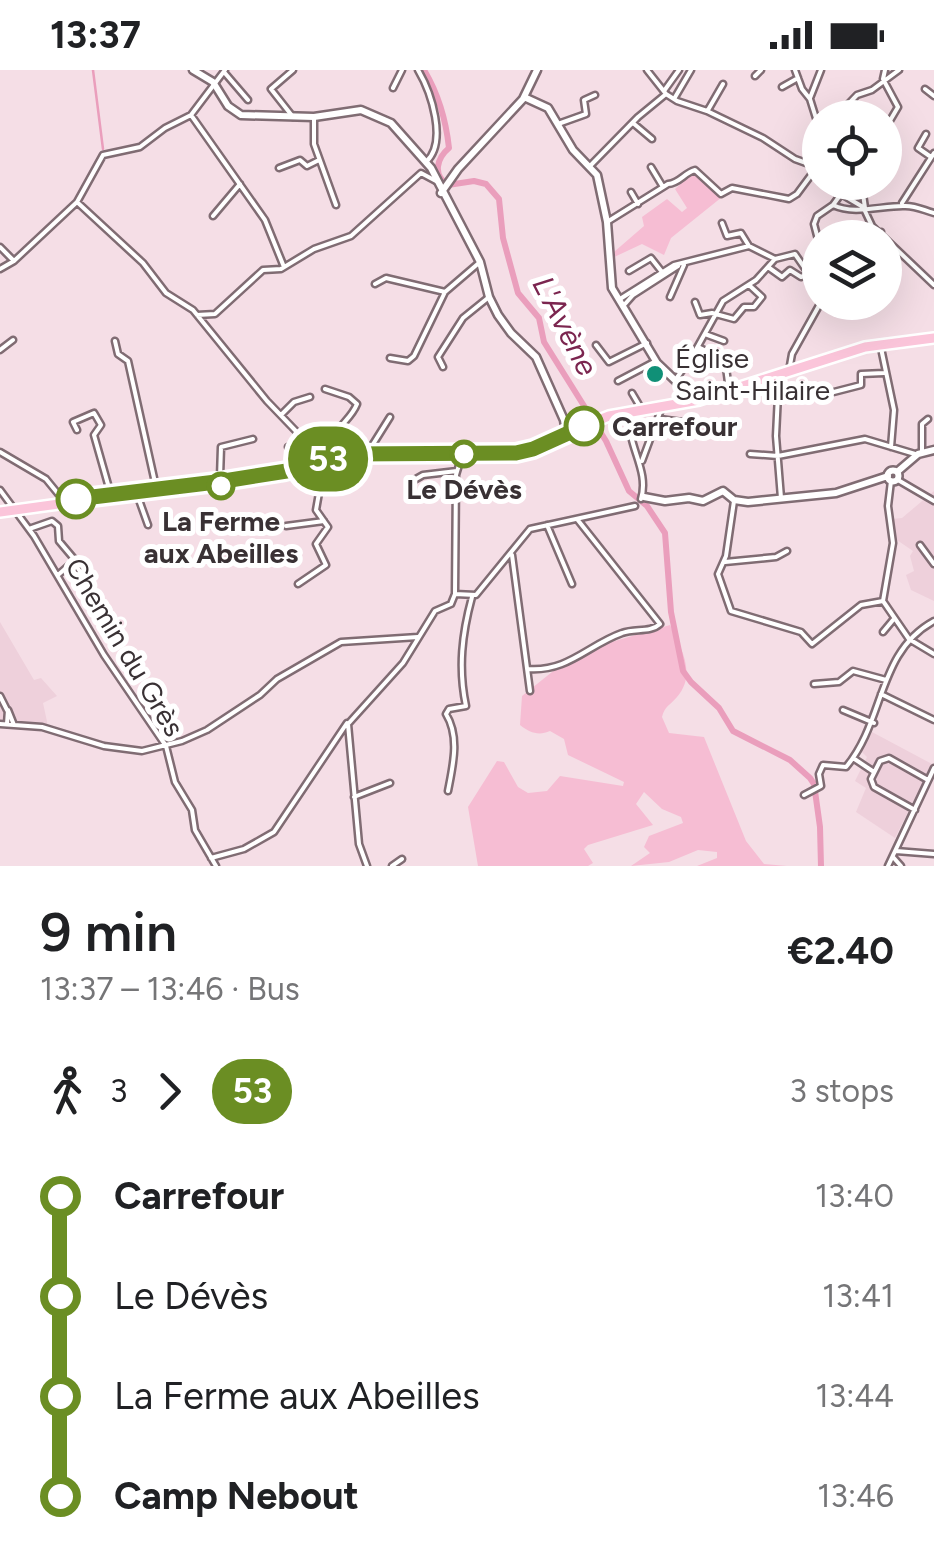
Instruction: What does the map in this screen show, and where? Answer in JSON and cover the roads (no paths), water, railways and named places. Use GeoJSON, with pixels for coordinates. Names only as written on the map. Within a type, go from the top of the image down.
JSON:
{"type":"FeatureCollection","features":[{"type":"Feature","properties":{"kind":"main road"},"geometry":{"type":"LineString","coordinates":[[0,512],[293,470],[370,451],[516,453],[600,419],[687,403],[880,344],[934,338]]}},
{"type":"Feature","properties":{"kind":"street"},"geometry":{"type":"LineString","coordinates":[[192,70],[215,84],[236,113],[314,117],[365,110],[387,121],[442,185],[480,262],[489,297],[506,328],[533,352],[570,432]]}},
{"type":"Feature","properties":{"kind":"street"},"geometry":{"type":"LineString","coordinates":[[293,70],[272,89],[293,117]]}},
{"type":"Feature","properties":{"kind":"street"},"geometry":{"type":"LineString","coordinates":[[393,88],[402,70]]}},
{"type":"Feature","properties":{"kind":"street"},"geometry":{"type":"LineString","coordinates":[[418,70],[437,138],[433,156],[426,162]]}},
{"type":"Feature","properties":{"kind":"street"},"geometry":{"type":"LineString","coordinates":[[442,185],[524,97],[537,70]]}},
{"type":"Feature","properties":{"kind":"street"},"geometry":{"type":"LineString","coordinates":[[647,70],[674,99],[767,140],[802,162]]}},
{"type":"Feature","properties":{"kind":"street"},"geometry":{"type":"LineString","coordinates":[[588,166],[665,93],[679,70]]}},
{"type":"Feature","properties":{"kind":"street"},"geometry":{"type":"LineString","coordinates":[[674,99],[690,70]]}},
{"type":"Feature","properties":{"kind":"street"},"geometry":{"type":"LineString","coordinates":[[756,76],[761,70]]}},
{"type":"Feature","properties":{"kind":"street"},"geometry":{"type":"LineString","coordinates":[[795,70],[810,99]]}},
{"type":"Feature","properties":{"kind":"street"},"geometry":{"type":"LineString","coordinates":[[810,99],[821,70]]}},
{"type":"Feature","properties":{"kind":"street"},"geometry":{"type":"LineString","coordinates":[[885,70],[884,82],[894,100]]}},
{"type":"Feature","properties":{"kind":"street"},"geometry":{"type":"LineString","coordinates":[[852,100],[900,70]]}},
{"type":"Feature","properties":{"kind":"street"},"geometry":{"type":"LineString","coordinates":[[0,269],[14,261],[78,202],[105,153],[140,147],[164,128],[191,115],[225,71],[248,100]]}},
{"type":"Feature","properties":{"kind":"street"},"geometry":{"type":"LineString","coordinates":[[782,87],[798,78]]}},
{"type":"Feature","properties":{"kind":"street"},"geometry":{"type":"LineString","coordinates":[[707,112],[723,84]]}},
{"type":"Feature","properties":{"kind":"street"},"geometry":{"type":"LineString","coordinates":[[925,89],[934,96]]}},
{"type":"Feature","properties":{"kind":"street"},"geometry":{"type":"LineString","coordinates":[[558,124],[586,114],[584,100],[595,95]]}},
{"type":"Feature","properties":{"kind":"street"},"geometry":{"type":"LineString","coordinates":[[524,97],[548,108],[570,145],[599,179],[608,222],[609,270],[620,304],[656,361],[676,379],[687,403]]}},
{"type":"Feature","properties":{"kind":"street"},"geometry":{"type":"LineString","coordinates":[[191,115],[265,220],[284,267]]}},
{"type":"Feature","properties":{"kind":"street"},"geometry":{"type":"LineString","coordinates":[[314,117],[313,136],[336,205]]}},
{"type":"Feature","properties":{"kind":"street"},"geometry":{"type":"LineString","coordinates":[[633,123],[652,138]]}},
{"type":"Feature","properties":{"kind":"street"},"geometry":{"type":"LineString","coordinates":[[900,206],[933,155],[918,148],[926,134]]}},
{"type":"Feature","properties":{"kind":"street"},"geometry":{"type":"LineString","coordinates":[[279,168],[300,160],[307,166],[319,160]]}},
{"type":"Feature","properties":{"kind":"street"},"geometry":{"type":"LineString","coordinates":[[652,167],[664,186]]}},
{"type":"Feature","properties":{"kind":"street"},"geometry":{"type":"LineString","coordinates":[[608,222],[695,170],[721,194],[732,188],[789,199],[802,188]]}},
{"type":"Feature","properties":{"kind":"street"},"geometry":{"type":"LineString","coordinates":[[196,315],[215,314],[263,270],[284,267],[314,249],[351,236],[421,173],[442,185]]}},
{"type":"Feature","properties":{"kind":"street"},"geometry":{"type":"LineString","coordinates":[[213,216],[240,184]]}},
{"type":"Feature","properties":{"kind":"street"},"geometry":{"type":"LineString","coordinates":[[631,192],[638,204]]}},
{"type":"Feature","properties":{"kind":"street"},"geometry":{"type":"LineString","coordinates":[[815,220],[841,194],[864,208]]}},
{"type":"Feature","properties":{"kind":"street"},"geometry":{"type":"LineString","coordinates":[[863,200],[869,220]]}},
{"type":"Feature","properties":{"kind":"street"},"geometry":{"type":"LineString","coordinates":[[78,202],[143,263],[166,293],[196,315],[320,454],[370,451],[390,417]]}},
{"type":"Feature","properties":{"kind":"street"},"geometry":{"type":"LineString","coordinates":[[833,205],[846,211],[917,206],[934,213]]}},
{"type":"Feature","properties":{"kind":"street"},"geometry":{"type":"LineString","coordinates":[[722,223],[727,236],[742,232],[749,246],[775,259]]}},
{"type":"Feature","properties":{"kind":"street"},"geometry":{"type":"LineString","coordinates":[[620,304],[662,272],[749,246]]}},
{"type":"Feature","properties":{"kind":"street"},"geometry":{"type":"LineString","coordinates":[[0,247],[14,261]]}},
{"type":"Feature","properties":{"kind":"street"},"geometry":{"type":"LineString","coordinates":[[902,253],[934,285]]}},
{"type":"Feature","properties":{"kind":"street"},"geometry":{"type":"LineString","coordinates":[[676,379],[722,301],[749,285],[775,259],[795,254],[802,263]]}},
{"type":"Feature","properties":{"kind":"street"},"geometry":{"type":"LineString","coordinates":[[629,271],[651,258],[662,272]]}},
{"type":"Feature","properties":{"kind":"street"},"geometry":{"type":"LineString","coordinates":[[390,358],[408,361],[414,356],[445,292],[480,262]]}},
{"type":"Feature","properties":{"kind":"street"},"geometry":{"type":"LineString","coordinates":[[620,304],[684,263]]}},
{"type":"Feature","properties":{"kind":"street"},"geometry":{"type":"LineString","coordinates":[[670,297],[684,263]]}},
{"type":"Feature","properties":{"kind":"street"},"geometry":{"type":"LineString","coordinates":[[768,267],[782,276],[792,270],[802,276]]}},
{"type":"Feature","properties":{"kind":"street"},"geometry":{"type":"LineString","coordinates":[[375,284],[386,278],[445,292]]}},
{"type":"Feature","properties":{"kind":"street"},"geometry":{"type":"LineString","coordinates":[[659,279],[660,286]]}},
{"type":"Feature","properties":{"kind":"street"},"geometry":{"type":"LineString","coordinates":[[695,302],[700,314],[714,313],[734,319],[744,306],[754,308],[762,297],[749,285]]}},
{"type":"Feature","properties":{"kind":"street"},"geometry":{"type":"LineString","coordinates":[[443,367],[438,357],[460,321],[489,297]]}},
{"type":"Feature","properties":{"kind":"street"},"geometry":{"type":"LineString","coordinates":[[781,498],[778,456],[784,372],[810,320]]}},
{"type":"Feature","properties":{"kind":"street"},"geometry":{"type":"LineString","coordinates":[[700,328],[704,335],[724,341]]}},
{"type":"Feature","properties":{"kind":"street"},"geometry":{"type":"LineString","coordinates":[[0,350],[14,340]]}},
{"type":"Feature","properties":{"kind":"street"},"geometry":{"type":"LineString","coordinates":[[115,341],[118,354],[128,361],[157,490]]}},
{"type":"Feature","properties":{"kind":"street"},"geometry":{"type":"LineString","coordinates":[[596,344],[610,362],[647,343]]}},
{"type":"Feature","properties":{"kind":"street"},"geometry":{"type":"LineString","coordinates":[[880,344],[894,410],[892,449]]}},
{"type":"Feature","properties":{"kind":"street"},"geometry":{"type":"LineString","coordinates":[[698,347],[726,360],[729,390]]}},
{"type":"Feature","properties":{"kind":"street"},"geometry":{"type":"LineString","coordinates":[[694,365],[718,356]]}},
{"type":"Feature","properties":{"kind":"street"},"geometry":{"type":"LineString","coordinates":[[618,381],[656,361]]}},
{"type":"Feature","properties":{"kind":"street"},"geometry":{"type":"LineString","coordinates":[[826,394],[861,385],[861,374],[884,373]]}},
{"type":"Feature","properties":{"kind":"street"},"geometry":{"type":"LineString","coordinates":[[325,389],[350,397],[357,404],[336,429],[334,453]]}},
{"type":"Feature","properties":{"kind":"street"},"geometry":{"type":"LineString","coordinates":[[632,393],[635,413],[629,426],[642,461]]}},
{"type":"Feature","properties":{"kind":"street"},"geometry":{"type":"LineString","coordinates":[[281,414],[294,402],[310,397]]}},
{"type":"Feature","properties":{"kind":"street"},"geometry":{"type":"LineString","coordinates":[[662,407],[642,461],[642,498],[665,501],[703,501],[723,491],[734,500],[836,493],[894,477],[920,454],[922,422],[928,419]]}},
{"type":"Feature","properties":{"kind":"street"},"geometry":{"type":"LineString","coordinates":[[77,430],[73,422],[94,412],[100,428],[94,436],[111,495]]}},
{"type":"Feature","properties":{"kind":"street"},"geometry":{"type":"LineString","coordinates":[[660,419],[690,424]]}},
{"type":"Feature","properties":{"kind":"street"},"geometry":{"type":"LineString","coordinates":[[254,439],[222,447],[221,481],[307,477],[318,490],[316,510],[328,527],[316,544],[326,565],[298,584]]}},
{"type":"Feature","properties":{"kind":"street"},"geometry":{"type":"LineString","coordinates":[[750,454],[778,456],[865,439],[907,454],[934,450]]}},
{"type":"Feature","properties":{"kind":"street"},"geometry":{"type":"LineString","coordinates":[[288,447],[314,449]]}},
{"type":"Feature","properties":{"kind":"street"},"geometry":{"type":"LineString","coordinates":[[0,452],[46,479],[64,501]]}},
{"type":"Feature","properties":{"kind":"street"},"geometry":{"type":"LineString","coordinates":[[211,858],[244,849],[274,832],[332,748],[339,731],[395,672],[434,611],[451,604],[455,594],[457,471],[462,454]]}},
{"type":"Feature","properties":{"kind":"street"},"geometry":{"type":"LineString","coordinates":[[409,484],[423,475],[457,471]]}},
{"type":"Feature","properties":{"kind":"street"},"geometry":{"type":"LineString","coordinates":[[894,477],[934,502]]}},
{"type":"Feature","properties":{"kind":"street"},"geometry":{"type":"LineString","coordinates":[[894,477],[888,506],[893,543],[883,601],[908,639],[934,654]]}},
{"type":"Feature","properties":{"kind":"street","name":"Chemin du Grès"},"geometry":{"type":"LineString","coordinates":[[0,490],[29,529],[104,655],[166,746],[175,782],[192,810],[195,830],[216,866]]}},
{"type":"Feature","properties":{"kind":"street"},"geometry":{"type":"LineString","coordinates":[[136,492],[148,525]]}},
{"type":"Feature","properties":{"kind":"street"},"geometry":{"type":"LineString","coordinates":[[734,500],[718,576],[731,611],[801,632],[812,644],[861,605],[883,601]]}},
{"type":"Feature","properties":{"kind":"street"},"geometry":{"type":"LineString","coordinates":[[448,791],[454,727],[446,711],[466,706],[462,652],[472,597],[512,555],[528,530],[635,506]]}},
{"type":"Feature","properties":{"kind":"street"},"geometry":{"type":"LineString","coordinates":[[528,669],[551,669],[624,632],[654,630],[660,624],[578,519]]}},
{"type":"Feature","properties":{"kind":"street"},"geometry":{"type":"LineString","coordinates":[[286,526],[324,521]]}},
{"type":"Feature","properties":{"kind":"street"},"geometry":{"type":"LineString","coordinates":[[29,529],[42,523],[56,523],[59,541],[73,555],[89,585]]}},
{"type":"Feature","properties":{"kind":"street"},"geometry":{"type":"LineString","coordinates":[[547,526],[572,584]]}},
{"type":"Feature","properties":{"kind":"street"},"geometry":{"type":"LineString","coordinates":[[920,546],[934,564]]}},
{"type":"Feature","properties":{"kind":"street"},"geometry":{"type":"LineString","coordinates":[[724,562],[776,557],[787,551]]}},
{"type":"Feature","properties":{"kind":"street"},"geometry":{"type":"LineString","coordinates":[[512,555],[530,691]]}},
{"type":"Feature","properties":{"kind":"street"},"geometry":{"type":"LineString","coordinates":[[58,576],[74,562]]}},
{"type":"Feature","properties":{"kind":"street"},"geometry":{"type":"LineString","coordinates":[[455,594],[472,597]]}},
{"type":"Feature","properties":{"kind":"street"},"geometry":{"type":"LineString","coordinates":[[883,632],[893,620]]}},
{"type":"Feature","properties":{"kind":"street"},"geometry":{"type":"LineString","coordinates":[[806,794],[821,786],[819,774],[824,765],[840,769],[853,758],[874,723],[886,680],[908,639],[934,621]]}},
{"type":"Feature","properties":{"kind":"street"},"geometry":{"type":"LineString","coordinates":[[0,724],[42,727],[128,752],[166,746],[208,730],[278,678],[340,642],[418,636]]}},
{"type":"Feature","properties":{"kind":"street"},"geometry":{"type":"LineString","coordinates":[[814,684],[840,682],[853,670],[886,680]]}},
{"type":"Feature","properties":{"kind":"street"},"geometry":{"type":"LineString","coordinates":[[881,694],[934,720]]}},
{"type":"Feature","properties":{"kind":"street"},"geometry":{"type":"LineString","coordinates":[[0,696],[10,724]]}},
{"type":"Feature","properties":{"kind":"street"},"geometry":{"type":"LineString","coordinates":[[844,710],[874,723]]}},
{"type":"Feature","properties":{"kind":"street"},"geometry":{"type":"LineString","coordinates":[[350,720],[348,735],[359,844],[367,866]]}},
{"type":"Feature","properties":{"kind":"street"},"geometry":{"type":"LineString","coordinates":[[853,758],[874,772]]}},
{"type":"Feature","properties":{"kind":"street"},"geometry":{"type":"LineString","coordinates":[[915,810],[874,786],[874,772],[880,762],[890,758],[928,780]]}},
{"type":"Feature","properties":{"kind":"street"},"geometry":{"type":"LineString","coordinates":[[888,866],[934,768]]}},
{"type":"Feature","properties":{"kind":"street"},"geometry":{"type":"LineString","coordinates":[[354,797],[390,783]]}},
{"type":"Feature","properties":{"kind":"street"},"geometry":{"type":"LineString","coordinates":[[895,854],[934,854]]}},
{"type":"Feature","properties":{"kind":"street"},"geometry":{"type":"LineString","coordinates":[[895,854],[901,866]]}},
{"type":"Feature","properties":{"kind":"street"},"geometry":{"type":"LineString","coordinates":[[392,866],[402,859]]}},
{"type":"Feature","properties":{"kind":"waterway"},"geometry":{"type":"LineString","coordinates":[[93,70],[103,149]]}},
{"type":"Feature","properties":{"kind":"waterway","name":"L'Avène"},"geometry":{"type":"LineString","coordinates":[[424,70],[448,138],[449,148],[438,166],[440,176],[448,185],[474,181],[486,184],[499,199],[503,238],[518,293],[539,318],[544,342],[606,441],[629,491],[647,506],[665,533],[671,612],[683,671],[719,708],[733,731],[790,760],[810,778],[820,827],[821,866]]}},
{"type":"Feature","properties":{"kind":"place","name":"Église Saint-Hilaire"},"geometry":{"type":"Point","coordinates":[655,374]}},
{"type":"Feature","properties":{"kind":"place","name":"Carrefour"},"geometry":{"type":"Point","coordinates":[584,426]}},
{"type":"Feature","properties":{"kind":"place","name":"Le Dévès"},"geometry":{"type":"Point","coordinates":[464,454]}},
{"type":"Feature","properties":{"kind":"place","name":"La Ferme aux Abeilles"},"geometry":{"type":"Point","coordinates":[221,486]}}]}
